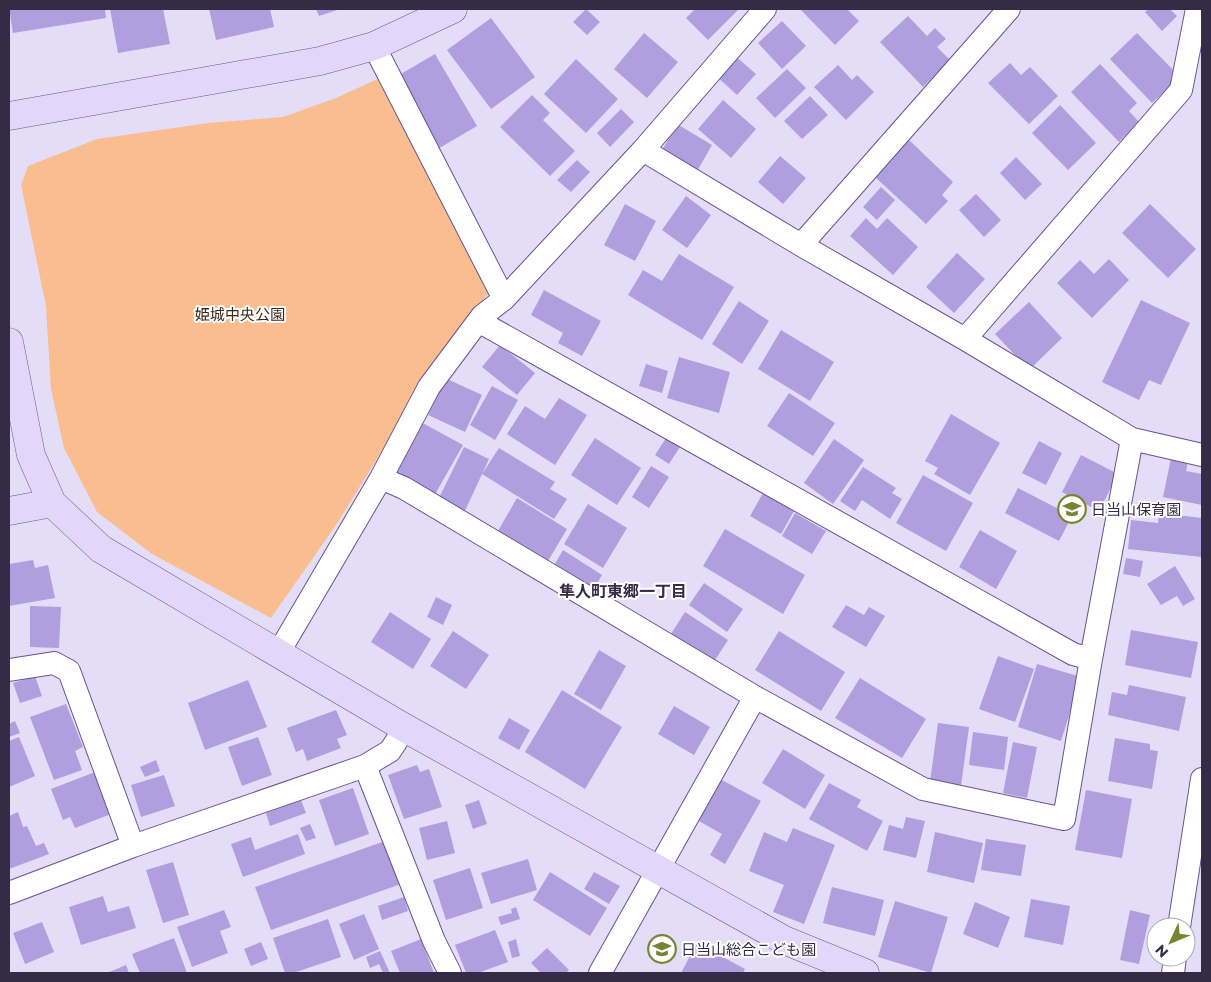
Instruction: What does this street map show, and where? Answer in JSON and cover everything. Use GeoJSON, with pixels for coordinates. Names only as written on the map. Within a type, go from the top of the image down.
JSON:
{"type":"FeatureCollection","features":[{"type":"Feature","properties":{"kind":"street"},"geometry":{"type":"LineString","coordinates":[[9,116],[320,61],[374,46],[453,9]]}},
{"type":"Feature","properties":{"kind":"street"},"geometry":{"type":"LineString","coordinates":[[279,652],[381,478],[429,387],[482,316],[504,299],[643,150],[765,9]]}},
{"type":"Feature","properties":{"kind":"street"},"geometry":{"type":"LineString","coordinates":[[801,245],[1009,9]]}},
{"type":"Feature","properties":{"kind":"street"},"geometry":{"type":"LineString","coordinates":[[965,339],[1181,90],[1197,9]]}},
{"type":"Feature","properties":{"kind":"street"},"geometry":{"type":"LineString","coordinates":[[374,46],[504,299]]}},
{"type":"Feature","properties":{"kind":"street"},"geometry":{"type":"LineString","coordinates":[[643,150],[1132,439],[1202,455]]}},
{"type":"Feature","properties":{"kind":"street"},"geometry":{"type":"LineString","coordinates":[[482,316],[480,322],[1073,654],[1091,659]]}},
{"type":"Feature","properties":{"kind":"street"},"geometry":{"type":"LineString","coordinates":[[9,342],[31,455],[52,503],[101,549],[406,728],[784,940],[865,973]]}},
{"type":"Feature","properties":{"kind":"street"},"geometry":{"type":"LineString","coordinates":[[381,478],[404,488],[755,697],[923,789],[1064,819],[1091,659],[1132,439]]}},
{"type":"Feature","properties":{"kind":"street"},"geometry":{"type":"LineString","coordinates":[[9,511],[52,503]]}},
{"type":"Feature","properties":{"kind":"street"},"geometry":{"type":"LineString","coordinates":[[9,670],[54,662],[69,671],[133,846]]}},
{"type":"Feature","properties":{"kind":"street"},"geometry":{"type":"LineString","coordinates":[[600,973],[660,870],[755,697]]}},
{"type":"Feature","properties":{"kind":"street"},"geometry":{"type":"LineString","coordinates":[[9,893],[133,846],[365,766],[390,751],[406,728]]}},
{"type":"Feature","properties":{"kind":"street"},"geometry":{"type":"LineString","coordinates":[[365,766],[434,941],[450,973]]}},
{"type":"Feature","properties":{"kind":"street"},"geometry":{"type":"LineString","coordinates":[[1181,917],[1202,779]]}},
{"type":"Feature","properties":{"kind":"green space","name":"姫城中央公園"},"geometry":{"type":"Polygon","coordinates":[[[382,77],[492,288],[432,370],[336,525],[271,618],[152,554],[97,512],[64,448],[51,389],[46,306],[21,185],[28,166],[97,139],[209,123],[283,117],[336,98],[382,77]]]}},
{"type":"Feature","properties":{"kind":"building"},"geometry":{"type":"Polygon","coordinates":[[[9,9],[105,9],[106,18],[13,33],[9,9]]]}},
{"type":"Feature","properties":{"kind":"building"},"geometry":{"type":"Polygon","coordinates":[[[110,9],[163,9],[170,44],[118,53],[110,9]]]}},
{"type":"Feature","properties":{"kind":"building"},"geometry":{"type":"Polygon","coordinates":[[[209,9],[270,9],[274,27],[216,40],[209,9]]]}},
{"type":"Feature","properties":{"kind":"building"},"geometry":{"type":"Polygon","coordinates":[[[316,9],[340,9],[319,16],[316,9]]]}},
{"type":"Feature","properties":{"kind":"building"},"geometry":{"type":"Polygon","coordinates":[[[586,9],[600,22],[587,35],[573,22],[586,9]]]}},
{"type":"Feature","properties":{"kind":"building"},"geometry":{"type":"Polygon","coordinates":[[[695,9],[739,9],[708,40],[686,18],[695,9]]]}},
{"type":"Feature","properties":{"kind":"building"},"geometry":{"type":"Polygon","coordinates":[[[800,9],[847,9],[859,21],[835,45],[800,9]]]}},
{"type":"Feature","properties":{"kind":"building"},"geometry":{"type":"Polygon","coordinates":[[[1149,9],[1170,9],[1177,16],[1162,31],[1145,12],[1149,9]]]}},
{"type":"Feature","properties":{"kind":"building"},"geometry":{"type":"Polygon","coordinates":[[[908,16],[927,36],[935,28],[946,39],[937,47],[950,60],[923,87],[880,42],[908,16]]]}},
{"type":"Feature","properties":{"kind":"building"},"geometry":{"type":"Polygon","coordinates":[[[491,18],[535,77],[491,109],[447,50],[491,18]]]}},
{"type":"Feature","properties":{"kind":"building"},"geometry":{"type":"Polygon","coordinates":[[[782,21],[806,46],[782,69],[758,43],[782,21]]]}},
{"type":"Feature","properties":{"kind":"building"},"geometry":{"type":"Polygon","coordinates":[[[644,33],[678,62],[647,98],[614,69],[644,33]]]}},
{"type":"Feature","properties":{"kind":"building"},"geometry":{"type":"Polygon","coordinates":[[[1137,33],[1180,77],[1152,103],[1110,59],[1137,33]]]}},
{"type":"Feature","properties":{"kind":"building"},"geometry":{"type":"Polygon","coordinates":[[[435,54],[477,126],[436,150],[394,78],[435,54]]]}},
{"type":"Feature","properties":{"kind":"building"},"geometry":{"type":"Polygon","coordinates":[[[733,54],[756,74],[737,95],[715,75],[733,54]]]}},
{"type":"Feature","properties":{"kind":"building"},"geometry":{"type":"Polygon","coordinates":[[[576,59],[618,99],[586,133],[544,94],[576,59]]]}},
{"type":"Feature","properties":{"kind":"building"},"geometry":{"type":"Polygon","coordinates":[[[1010,63],[1021,75],[1030,67],[1058,96],[1029,124],[988,83],[1010,63]]]}},
{"type":"Feature","properties":{"kind":"building"},"geometry":{"type":"Polygon","coordinates":[[[1100,64],[1137,103],[1129,111],[1139,122],[1119,142],[1071,92],[1100,64]]]}},
{"type":"Feature","properties":{"kind":"building"},"geometry":{"type":"Polygon","coordinates":[[[838,65],[852,80],[857,75],[874,92],[846,120],[814,87],[838,65]]]}},
{"type":"Feature","properties":{"kind":"building"},"geometry":{"type":"Polygon","coordinates":[[[787,69],[806,88],[775,118],[756,98],[787,69]]]}},
{"type":"Feature","properties":{"kind":"building"},"geometry":{"type":"Polygon","coordinates":[[[532,95],[550,113],[543,120],[575,151],[550,176],[500,127],[532,95]]]}},
{"type":"Feature","properties":{"kind":"building"},"geometry":{"type":"Polygon","coordinates":[[[810,96],[828,115],[802,139],[784,121],[810,96]]]}},
{"type":"Feature","properties":{"kind":"building"},"geometry":{"type":"Polygon","coordinates":[[[723,100],[756,129],[731,158],[698,129],[723,100]]]}},
{"type":"Feature","properties":{"kind":"building"},"geometry":{"type":"Polygon","coordinates":[[[1060,105],[1096,143],[1068,170],[1032,133],[1060,105]]]}},
{"type":"Feature","properties":{"kind":"building"},"geometry":{"type":"Polygon","coordinates":[[[621,109],[634,122],[610,147],[597,133],[621,109]]]}},
{"type":"Feature","properties":{"kind":"building"},"geometry":{"type":"Polygon","coordinates":[[[677,124],[712,145],[696,173],[661,152],[677,124]]]}},
{"type":"Feature","properties":{"kind":"building"},"geometry":{"type":"Polygon","coordinates":[[[909,140],[953,182],[942,195],[948,201],[926,224],[875,177],[909,140]]]}},
{"type":"Feature","properties":{"kind":"building"},"geometry":{"type":"Polygon","coordinates":[[[780,156],[806,178],[783,204],[758,182],[780,156]]]}},
{"type":"Feature","properties":{"kind":"building"},"geometry":{"type":"Polygon","coordinates":[[[1016,157],[1042,184],[1025,200],[1000,173],[1016,157]]]}},
{"type":"Feature","properties":{"kind":"building"},"geometry":{"type":"Polygon","coordinates":[[[577,160],[590,172],[571,192],[557,180],[577,160]]]}},
{"type":"Feature","properties":{"kind":"building"},"geometry":{"type":"Polygon","coordinates":[[[881,187],[895,200],[877,220],[863,207],[881,187]]]}},
{"type":"Feature","properties":{"kind":"building"},"geometry":{"type":"Polygon","coordinates":[[[976,194],[1001,220],[984,237],[959,210],[976,194]]]}},
{"type":"Feature","properties":{"kind":"building"},"geometry":{"type":"Polygon","coordinates":[[[686,196],[711,215],[687,248],[662,230],[686,196]]]}},
{"type":"Feature","properties":{"kind":"building"},"geometry":{"type":"Polygon","coordinates":[[[625,204],[656,221],[635,261],[604,245],[625,204]]]}},
{"type":"Feature","properties":{"kind":"building"},"geometry":{"type":"Polygon","coordinates":[[[1150,204],[1196,249],[1168,278],[1122,233],[1150,204]]]}},
{"type":"Feature","properties":{"kind":"building"},"geometry":{"type":"Polygon","coordinates":[[[866,218],[877,229],[887,218],[918,247],[893,275],[850,236],[866,218]]]}},
{"type":"Feature","properties":{"kind":"building"},"geometry":{"type":"Polygon","coordinates":[[[957,253],[985,279],[954,313],[926,287],[957,253]]]}},
{"type":"Feature","properties":{"kind":"building"},"geometry":{"type":"Polygon","coordinates":[[[679,254],[734,287],[702,340],[628,295],[643,270],[662,281],[679,254]]]}},
{"type":"Feature","properties":{"kind":"building"},"geometry":{"type":"Polygon","coordinates":[[[1109,259],[1129,280],[1092,318],[1057,283],[1080,260],[1094,274],[1109,259]]]}},
{"type":"Feature","properties":{"kind":"building"},"geometry":{"type":"Polygon","coordinates":[[[544,290],[601,321],[582,356],[558,343],[563,333],[531,315],[544,290]]]}},
{"type":"Feature","properties":{"kind":"building"},"geometry":{"type":"Polygon","coordinates":[[[1141,300],[1190,323],[1161,385],[1149,380],[1139,400],[1102,382],[1141,300]]]}},
{"type":"Feature","properties":{"kind":"building"},"geometry":{"type":"Polygon","coordinates":[[[739,301],[769,321],[742,364],[712,344],[739,301]]]}},
{"type":"Feature","properties":{"kind":"building"},"geometry":{"type":"Polygon","coordinates":[[[1029,302],[1062,338],[1029,370],[995,334],[1029,302]]]}},
{"type":"Feature","properties":{"kind":"building"},"geometry":{"type":"Polygon","coordinates":[[[781,330],[834,362],[810,401],[758,369],[781,330]]]}},
{"type":"Feature","properties":{"kind":"building"},"geometry":{"type":"Polygon","coordinates":[[[500,345],[535,373],[517,395],[482,367],[500,345]]]}},
{"type":"Feature","properties":{"kind":"building"},"geometry":{"type":"Polygon","coordinates":[[[679,357],[730,372],[719,413],[667,398],[679,357]]]}},
{"type":"Feature","properties":{"kind":"building"},"geometry":{"type":"Polygon","coordinates":[[[646,364],[668,371],[662,393],[639,386],[646,364]]]}},
{"type":"Feature","properties":{"kind":"building"},"geometry":{"type":"Polygon","coordinates":[[[445,378],[482,395],[465,432],[428,415],[445,378]]]}},
{"type":"Feature","properties":{"kind":"building"},"geometry":{"type":"Polygon","coordinates":[[[492,386],[518,400],[495,440],[470,425],[492,386]]]}},
{"type":"Feature","properties":{"kind":"building"},"geometry":{"type":"Polygon","coordinates":[[[789,393],[835,423],[813,456],[767,426],[789,393]]]}},
{"type":"Feature","properties":{"kind":"building"},"geometry":{"type":"Polygon","coordinates":[[[559,398],[587,415],[555,465],[507,434],[525,406],[545,419],[559,398]]]}},
{"type":"Feature","properties":{"kind":"building"},"geometry":{"type":"Polygon","coordinates":[[[951,414],[1000,443],[970,495],[934,474],[938,468],[925,461],[951,414]]]}},
{"type":"Feature","properties":{"kind":"building"},"geometry":{"type":"Polygon","coordinates":[[[419,421],[463,445],[433,498],[390,474],[419,421]]]}},
{"type":"Feature","properties":{"kind":"building"},"geometry":{"type":"Polygon","coordinates":[[[595,438],[641,468],[617,505],[571,475],[595,438]]]}},
{"type":"Feature","properties":{"kind":"building"},"geometry":{"type":"Polygon","coordinates":[[[666,438],[680,447],[669,464],[655,455],[666,438]]]}},
{"type":"Feature","properties":{"kind":"building"},"geometry":{"type":"Polygon","coordinates":[[[834,439],[864,460],[833,504],[804,483],[834,439]]]}},
{"type":"Feature","properties":{"kind":"building"},"geometry":{"type":"Polygon","coordinates":[[[1039,441],[1062,453],[1046,485],[1022,473],[1039,441]]]}},
{"type":"Feature","properties":{"kind":"building"},"geometry":{"type":"Polygon","coordinates":[[[464,447],[489,459],[464,513],[438,500],[464,447]]]}},
{"type":"Feature","properties":{"kind":"building"},"geometry":{"type":"Polygon","coordinates":[[[499,448],[555,482],[550,489],[567,499],[554,519],[482,474],[499,448]]]}},
{"type":"Feature","properties":{"kind":"building"},"geometry":{"type":"Polygon","coordinates":[[[1081,455],[1118,474],[1099,511],[1062,492],[1081,455]]]}},
{"type":"Feature","properties":{"kind":"building"},"geometry":{"type":"Polygon","coordinates":[[[1171,458],[1188,462],[1186,471],[1202,474],[1202,505],[1163,497],[1171,458]]]}},
{"type":"Feature","properties":{"kind":"building"},"geometry":{"type":"Polygon","coordinates":[[[651,466],[669,477],[649,508],[632,497],[651,466]]]}},
{"type":"Feature","properties":{"kind":"building"},"geometry":{"type":"Polygon","coordinates":[[[863,467],[896,488],[892,493],[902,499],[890,519],[862,500],[855,511],[840,501],[863,467]]]}},
{"type":"Feature","properties":{"kind":"building"},"geometry":{"type":"Polygon","coordinates":[[[923,475],[973,503],[946,551],[896,523],[923,475]]]}},
{"type":"Feature","properties":{"kind":"building"},"geometry":{"type":"Polygon","coordinates":[[[1018,488],[1072,516],[1059,541],[1005,513],[1018,488]]]}},
{"type":"Feature","properties":{"kind":"building"},"geometry":{"type":"Polygon","coordinates":[[[763,493],[794,511],[781,534],[750,516],[763,493]]]}},
{"type":"Feature","properties":{"kind":"building"},"geometry":{"type":"Polygon","coordinates":[[[517,498],[567,529],[545,566],[495,536],[517,498]]]}},
{"type":"Feature","properties":{"kind":"building"},"geometry":{"type":"Polygon","coordinates":[[[588,504],[627,528],[603,568],[564,544],[588,504]]]}},
{"type":"Feature","properties":{"kind":"building"},"geometry":{"type":"Polygon","coordinates":[[[795,513],[826,531],[812,554],[782,536],[795,513]]]}},
{"type":"Feature","properties":{"kind":"building"},"geometry":{"type":"Polygon","coordinates":[[[1159,513],[1202,518],[1202,557],[1128,549],[1131,520],[1158,523],[1159,513]]]}},
{"type":"Feature","properties":{"kind":"building"},"geometry":{"type":"Polygon","coordinates":[[[725,529],[805,575],[783,614],[703,566],[725,529]]]}},
{"type":"Feature","properties":{"kind":"building"},"geometry":{"type":"Polygon","coordinates":[[[980,530],[1017,551],[996,589],[959,567],[980,530]]]}},
{"type":"Feature","properties":{"kind":"building"},"geometry":{"type":"Polygon","coordinates":[[[563,550],[602,575],[591,594],[552,569],[563,550]]]}},
{"type":"Feature","properties":{"kind":"building"},"geometry":{"type":"Polygon","coordinates":[[[1126,558],[1143,561],[1140,577],[1123,574],[1126,558]]]}},
{"type":"Feature","properties":{"kind":"building"},"geometry":{"type":"Polygon","coordinates":[[[33,560],[35,568],[48,565],[55,598],[9,606],[9,564],[33,560]]]}},
{"type":"Feature","properties":{"kind":"building"},"geometry":{"type":"Polygon","coordinates":[[[1175,566],[1195,599],[1183,606],[1177,596],[1161,605],[1147,584],[1175,566]]]}},
{"type":"Feature","properties":{"kind":"building"},"geometry":{"type":"Polygon","coordinates":[[[704,583],[743,609],[727,632],[689,605],[704,583]]]}},
{"type":"Feature","properties":{"kind":"building"},"geometry":{"type":"Polygon","coordinates":[[[436,597],[452,605],[443,625],[427,617],[436,597]]]}},
{"type":"Feature","properties":{"kind":"building"},"geometry":{"type":"Polygon","coordinates":[[[846,605],[864,615],[869,607],[885,616],[866,647],[832,627],[846,605]]]}},
{"type":"Feature","properties":{"kind":"building"},"geometry":{"type":"Polygon","coordinates":[[[30,606],[61,607],[59,648],[30,647],[30,606]]]}},
{"type":"Feature","properties":{"kind":"building"},"geometry":{"type":"Polygon","coordinates":[[[390,612],[431,639],[413,669],[371,642],[390,612]]]}},
{"type":"Feature","properties":{"kind":"building"},"geometry":{"type":"Polygon","coordinates":[[[685,612],[728,640],[712,665],[669,637],[685,612]]]}},
{"type":"Feature","properties":{"kind":"building"},"geometry":{"type":"Polygon","coordinates":[[[1131,630],[1198,642],[1191,678],[1125,665],[1131,630]]]}},
{"type":"Feature","properties":{"kind":"building"},"geometry":{"type":"Polygon","coordinates":[[[453,631],[489,655],[466,689],[430,666],[453,631]]]}},
{"type":"Feature","properties":{"kind":"building"},"geometry":{"type":"Polygon","coordinates":[[[779,631],[845,672],[821,711],[755,670],[779,631]]]}},
{"type":"Feature","properties":{"kind":"building"},"geometry":{"type":"Polygon","coordinates":[[[599,650],[626,666],[601,710],[574,694],[599,650]]]}},
{"type":"Feature","properties":{"kind":"building"},"geometry":{"type":"Polygon","coordinates":[[[998,656],[1034,669],[1015,722],[979,709],[998,656]]]}},
{"type":"Feature","properties":{"kind":"building"},"geometry":{"type":"Polygon","coordinates":[[[1037,664],[1081,677],[1061,741],[1018,727],[1037,664]]]}},
{"type":"Feature","properties":{"kind":"building"},"geometry":{"type":"Polygon","coordinates":[[[35,676],[42,696],[20,703],[13,683],[35,676]]]}},
{"type":"Feature","properties":{"kind":"building"},"geometry":{"type":"Polygon","coordinates":[[[860,678],[926,719],[902,758],[835,718],[860,678]]]}},
{"type":"Feature","properties":{"kind":"building"},"geometry":{"type":"Polygon","coordinates":[[[248,680],[267,727],[205,750],[188,703],[248,680]]]}},
{"type":"Feature","properties":{"kind":"building"},"geometry":{"type":"Polygon","coordinates":[[[1129,685],[1186,697],[1179,731],[1108,715],[1112,692],[1127,695],[1129,685]]]}},
{"type":"Feature","properties":{"kind":"building"},"geometry":{"type":"Polygon","coordinates":[[[562,690],[622,727],[585,789],[525,752],[562,690]]]}},
{"type":"Feature","properties":{"kind":"building"},"geometry":{"type":"Polygon","coordinates":[[[66,704],[83,747],[75,751],[82,770],[54,780],[30,717],[66,704]]]}},
{"type":"Feature","properties":{"kind":"building"},"geometry":{"type":"Polygon","coordinates":[[[674,706],[710,727],[694,755],[658,734],[674,706]]]}},
{"type":"Feature","properties":{"kind":"building"},"geometry":{"type":"Polygon","coordinates":[[[336,710],[347,735],[337,739],[341,748],[307,761],[303,749],[296,752],[287,728],[336,710]]]}},
{"type":"Feature","properties":{"kind":"building"},"geometry":{"type":"Polygon","coordinates":[[[509,718],[530,730],[519,750],[498,738],[509,718]]]}},
{"type":"Feature","properties":{"kind":"building"},"geometry":{"type":"Polygon","coordinates":[[[15,721],[20,733],[9,737],[9,724],[15,721]]]}},
{"type":"Feature","properties":{"kind":"building"},"geometry":{"type":"Polygon","coordinates":[[[938,723],[969,727],[961,786],[930,782],[938,723]]]}},
{"type":"Feature","properties":{"kind":"building"},"geometry":{"type":"Polygon","coordinates":[[[973,732],[1008,737],[1004,770],[969,765],[973,732]]]}},
{"type":"Feature","properties":{"kind":"building"},"geometry":{"type":"Polygon","coordinates":[[[19,737],[35,776],[9,787],[9,741],[19,737]]]}},
{"type":"Feature","properties":{"kind":"building"},"geometry":{"type":"Polygon","coordinates":[[[258,737],[272,775],[242,786],[228,747],[258,737]]]}},
{"type":"Feature","properties":{"kind":"building"},"geometry":{"type":"Polygon","coordinates":[[[1115,738],[1150,744],[1150,750],[1158,751],[1152,789],[1108,781],[1115,738]]]}},
{"type":"Feature","properties":{"kind":"building"},"geometry":{"type":"Polygon","coordinates":[[[1013,742],[1037,747],[1027,798],[1003,793],[1013,742]]]}},
{"type":"Feature","properties":{"kind":"building"},"geometry":{"type":"Polygon","coordinates":[[[783,749],[825,775],[805,809],[762,783],[783,749]]]}},
{"type":"Feature","properties":{"kind":"building"},"geometry":{"type":"Polygon","coordinates":[[[156,760],[160,771],[145,777],[140,767],[156,760]]]}},
{"type":"Feature","properties":{"kind":"building"},"geometry":{"type":"Polygon","coordinates":[[[417,765],[420,772],[429,769],[442,807],[404,819],[388,775],[417,765]]]}},
{"type":"Feature","properties":{"kind":"building"},"geometry":{"type":"Polygon","coordinates":[[[95,772],[111,814],[75,828],[70,817],[63,820],[51,789],[95,772]]]}},
{"type":"Feature","properties":{"kind":"building"},"geometry":{"type":"Polygon","coordinates":[[[164,775],[175,806],[141,817],[131,785],[164,775]]]}},
{"type":"Feature","properties":{"kind":"building"},"geometry":{"type":"Polygon","coordinates":[[[720,779],[761,801],[725,864],[710,855],[722,834],[697,820],[720,779]]]}},
{"type":"Feature","properties":{"kind":"building"},"geometry":{"type":"Polygon","coordinates":[[[829,783],[861,800],[857,807],[883,821],[867,851],[809,819],[829,783]]]}},
{"type":"Feature","properties":{"kind":"building"},"geometry":{"type":"Polygon","coordinates":[[[353,788],[369,834],[335,846],[319,800],[353,788]]]}},
{"type":"Feature","properties":{"kind":"building"},"geometry":{"type":"Polygon","coordinates":[[[1086,790],[1132,799],[1122,858],[1075,850],[1086,790]]]}},
{"type":"Feature","properties":{"kind":"building"},"geometry":{"type":"Polygon","coordinates":[[[301,800],[306,813],[270,826],[266,813],[301,800]]]}},
{"type":"Feature","properties":{"kind":"building"},"geometry":{"type":"Polygon","coordinates":[[[479,800],[487,824],[473,829],[465,805],[479,800]]]}},
{"type":"Feature","properties":{"kind":"building"},"geometry":{"type":"Polygon","coordinates":[[[18,812],[23,827],[27,826],[36,846],[44,843],[49,854],[9,869],[9,816],[18,812]]]}},
{"type":"Feature","properties":{"kind":"building"},"geometry":{"type":"Polygon","coordinates":[[[906,817],[925,821],[916,858],[883,850],[889,825],[903,829],[906,817]]]}},
{"type":"Feature","properties":{"kind":"building"},"geometry":{"type":"Polygon","coordinates":[[[447,821],[455,853],[427,860],[419,828],[447,821]]]}},
{"type":"Feature","properties":{"kind":"building"},"geometry":{"type":"Polygon","coordinates":[[[310,824],[316,838],[306,841],[300,828],[310,824]]]}},
{"type":"Feature","properties":{"kind":"building"},"geometry":{"type":"Polygon","coordinates":[[[793,828],[835,845],[804,924],[773,912],[784,885],[749,871],[764,832],[787,842],[793,828]]]}},
{"type":"Feature","properties":{"kind":"building"},"geometry":{"type":"Polygon","coordinates":[[[935,832],[983,843],[974,883],[927,872],[935,832]]]}},
{"type":"Feature","properties":{"kind":"building"},"geometry":{"type":"Polygon","coordinates":[[[298,834],[305,854],[243,877],[231,844],[251,837],[255,850],[298,834]]]}},
{"type":"Feature","properties":{"kind":"building"},"geometry":{"type":"Polygon","coordinates":[[[986,839],[1026,845],[1021,876],[981,870],[986,839]]]}},
{"type":"Feature","properties":{"kind":"building"},"geometry":{"type":"Polygon","coordinates":[[[385,841],[401,884],[271,930],[255,887],[385,841]]]}},
{"type":"Feature","properties":{"kind":"building"},"geometry":{"type":"Polygon","coordinates":[[[528,859],[537,890],[491,904],[481,873],[528,859]]]}},
{"type":"Feature","properties":{"kind":"building"},"geometry":{"type":"Polygon","coordinates":[[[173,862],[189,915],[163,923],[146,870],[173,862]]]}},
{"type":"Feature","properties":{"kind":"building"},"geometry":{"type":"Polygon","coordinates":[[[470,868],[483,908],[446,920],[433,880],[470,868]]]}},
{"type":"Feature","properties":{"kind":"building"},"geometry":{"type":"Polygon","coordinates":[[[550,872],[607,908],[590,936],[533,900],[550,872]]]}},
{"type":"Feature","properties":{"kind":"building"},"geometry":{"type":"Polygon","coordinates":[[[594,872],[620,886],[609,904],[584,889],[594,872]]]}},
{"type":"Feature","properties":{"kind":"building"},"geometry":{"type":"Polygon","coordinates":[[[832,887],[884,900],[875,936],[823,923],[832,887]]]}},
{"type":"Feature","properties":{"kind":"building"},"geometry":{"type":"Polygon","coordinates":[[[103,896],[108,912],[129,906],[136,928],[81,945],[69,907],[103,896]]]}},
{"type":"Feature","properties":{"kind":"building"},"geometry":{"type":"Polygon","coordinates":[[[404,897],[408,911],[382,920],[378,906],[404,897]]]}},
{"type":"Feature","properties":{"kind":"building"},"geometry":{"type":"Polygon","coordinates":[[[1031,899],[1070,906],[1063,945],[1024,937],[1031,899]]]}},
{"type":"Feature","properties":{"kind":"building"},"geometry":{"type":"Polygon","coordinates":[[[895,901],[948,917],[931,973],[878,957],[895,901]]]}},
{"type":"Feature","properties":{"kind":"building"},"geometry":{"type":"Polygon","coordinates":[[[975,902],[1010,917],[998,948],[963,934],[975,902]]]}},
{"type":"Feature","properties":{"kind":"building"},"geometry":{"type":"Polygon","coordinates":[[[516,907],[520,919],[501,925],[498,917],[512,913],[511,909],[516,907]]]}},
{"type":"Feature","properties":{"kind":"building"},"geometry":{"type":"Polygon","coordinates":[[[224,910],[231,927],[220,931],[228,953],[192,967],[177,927],[224,910]]]}},
{"type":"Feature","properties":{"kind":"building"},"geometry":{"type":"Polygon","coordinates":[[[1130,910],[1150,915],[1150,917],[1146,917],[1146,933],[1139,964],[1120,960],[1130,910]]]}},
{"type":"Feature","properties":{"kind":"building"},"geometry":{"type":"Polygon","coordinates":[[[364,914],[379,949],[354,960],[339,924],[364,914]]]}},
{"type":"Feature","properties":{"kind":"building"},"geometry":{"type":"Polygon","coordinates":[[[328,919],[341,957],[293,973],[285,973],[273,938],[328,919]]]}},
{"type":"Feature","properties":{"kind":"building"},"geometry":{"type":"Polygon","coordinates":[[[42,922],[54,952],[25,964],[13,933],[42,922]]]}},
{"type":"Feature","properties":{"kind":"building"},"geometry":{"type":"Polygon","coordinates":[[[495,930],[508,962],[478,973],[466,973],[455,945],[495,930]]]}},
{"type":"Feature","properties":{"kind":"building"},"geometry":{"type":"Polygon","coordinates":[[[174,938],[187,973],[140,973],[132,954],[174,938]]]}},
{"type":"Feature","properties":{"kind":"building"},"geometry":{"type":"Polygon","coordinates":[[[421,939],[434,973],[400,973],[391,951],[421,939]]]}},
{"type":"Feature","properties":{"kind":"building"},"geometry":{"type":"Polygon","coordinates":[[[516,939],[520,956],[512,958],[508,942],[516,939]]]}},
{"type":"Feature","properties":{"kind":"building"},"geometry":{"type":"Polygon","coordinates":[[[261,942],[268,959],[251,966],[244,949],[261,942]]]}},
{"type":"Feature","properties":{"kind":"building"},"geometry":{"type":"Polygon","coordinates":[[[697,943],[745,969],[743,973],[681,973],[697,943]]]}},
{"type":"Feature","properties":{"kind":"building"},"geometry":{"type":"Polygon","coordinates":[[[547,948],[569,970],[566,973],[541,973],[531,963],[547,948]]]}},
{"type":"Feature","properties":{"kind":"building"},"geometry":{"type":"Polygon","coordinates":[[[380,951],[390,973],[383,973],[379,964],[370,968],[366,957],[380,951]]]}},
{"type":"Feature","properties":{"kind":"building"},"geometry":{"type":"Polygon","coordinates":[[[126,965],[129,973],[107,973],[126,965]]]}},
{"type":"Feature","properties":{"kind":"place","name":"日当山保育園"},"geometry":{"type":"Point","coordinates":[1072,509]}},
{"type":"Feature","properties":{"kind":"place","name":"日当山総合こども園"},"geometry":{"type":"Point","coordinates":[662,949]}},
{"type":"Feature","properties":{"kind":"district","name":"隼人町東郷一丁目"},"geometry":{"type":"Point","coordinates":[623,591]}}]}
